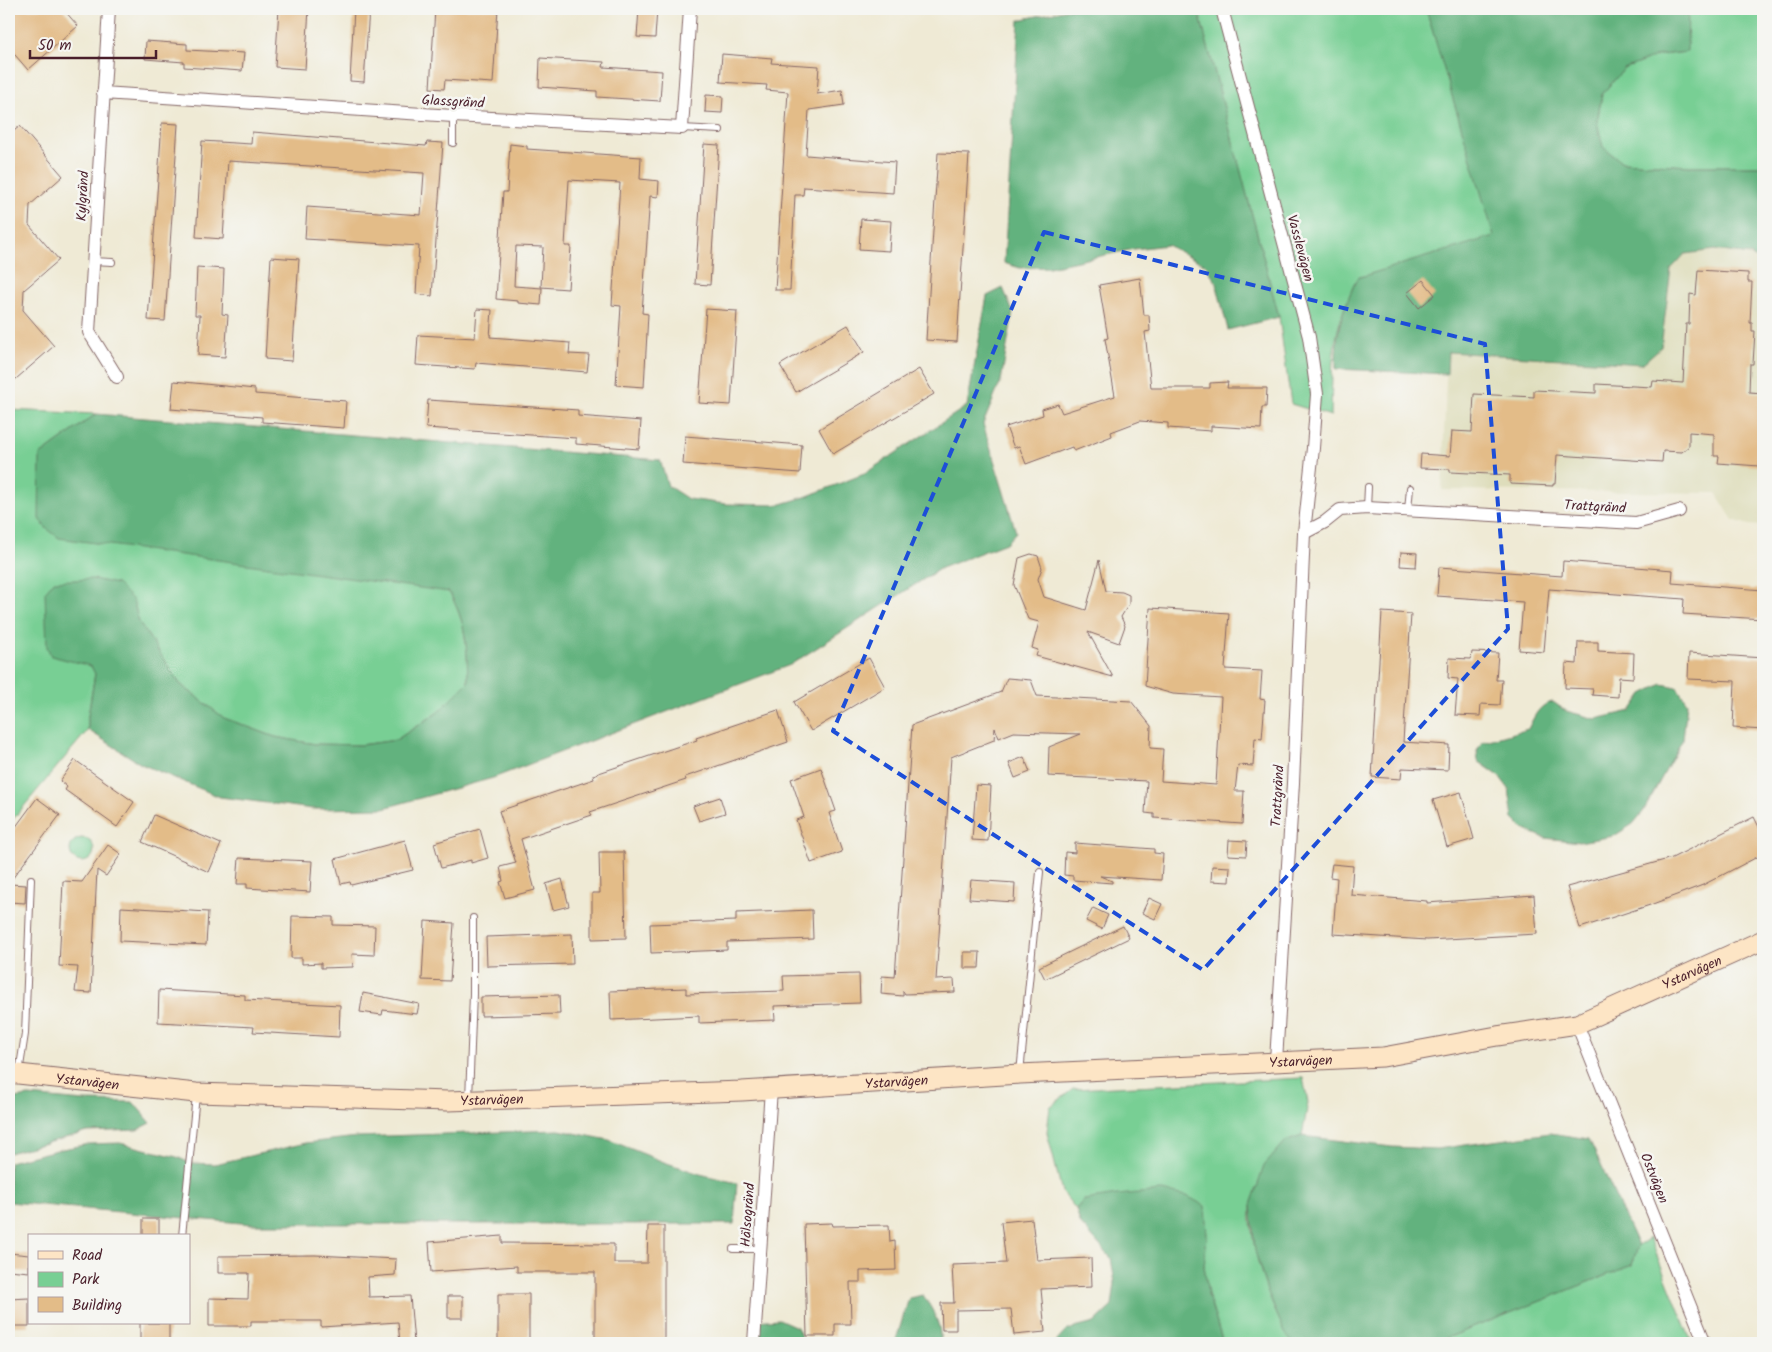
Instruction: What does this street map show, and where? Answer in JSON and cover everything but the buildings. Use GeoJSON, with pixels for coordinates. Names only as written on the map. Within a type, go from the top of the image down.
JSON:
{"type":"FeatureCollection","features":[{"type":"Feature","properties":{"kind":"street","name":"Kylgränd"},"geometry":{"type":"LineString","coordinates":[[109,9],[89,332],[117,377]]}},
{"type":"Feature","properties":{"kind":"street"},"geometry":{"type":"LineString","coordinates":[[682,128],[690,9]]}},
{"type":"Feature","properties":{"kind":"street","name":"Vasslevägen"},"geometry":{"type":"LineString","coordinates":[[1222,9],[1309,337],[1317,394],[1307,500]]}},
{"type":"Feature","properties":{"kind":"street","name":"Glassgränd"},"geometry":{"type":"LineString","coordinates":[[103,93],[453,116],[682,128]]}},
{"type":"Feature","properties":{"kind":"street","name":"Trattgränd"},"geometry":{"type":"LineString","coordinates":[[1276,1061],[1293,783],[1307,500]]}},
{"type":"Feature","properties":{"kind":"street","name":"Trattgränd"},"geometry":{"type":"LineString","coordinates":[[1304,533],[1340,510],[1367,508],[1636,523],[1679,511]]}},
{"type":"Feature","properties":{"kind":"street","name":"Ystarvägen"},"geometry":{"type":"LineString","coordinates":[[14,1073],[196,1093],[448,1101],[771,1089],[1020,1074],[1382,1057],[1577,1024],[1763,940]]}},
{"type":"Feature","properties":{"kind":"street","name":"Ostvägen"},"geometry":{"type":"LineString","coordinates":[[1577,1024],[1706,1343]]}},
{"type":"Feature","properties":{"kind":"street","name":"Hälsogränd"},"geometry":{"type":"LineString","coordinates":[[754,1343],[771,1089]]}},
{"type":"Feature","properties":{"kind":"lane"},"geometry":{"type":"LineString","coordinates":[[453,116],[453,143]]}},
{"type":"Feature","properties":{"kind":"lane"},"geometry":{"type":"LineString","coordinates":[[682,128],[720,130]]}},
{"type":"Feature","properties":{"kind":"lane"},"geometry":{"type":"LineString","coordinates":[[93,261],[112,262]]}},
{"type":"Feature","properties":{"kind":"lane"},"geometry":{"type":"LineString","coordinates":[[1367,508],[1368,487]]}},
{"type":"Feature","properties":{"kind":"lane"},"geometry":{"type":"LineString","coordinates":[[1408,510],[1410,488]]}},
{"type":"Feature","properties":{"kind":"lane"},"geometry":{"type":"LineString","coordinates":[[1020,1074],[1040,872]]}},
{"type":"Feature","properties":{"kind":"lane"},"geometry":{"type":"LineString","coordinates":[[14,1073],[25,1034],[31,879]]}},
{"type":"Feature","properties":{"kind":"lane"},"geometry":{"type":"LineString","coordinates":[[469,1100],[473,994],[473,918]]}},
{"type":"Feature","properties":{"kind":"lane"},"geometry":{"type":"LineString","coordinates":[[182,1234],[196,1093]]}},
{"type":"Feature","properties":{"kind":"lane"},"geometry":{"type":"LineString","coordinates":[[733,1249],[760,1249]]}},
{"type":"Feature","properties":{"kind":"highlighted area"},"geometry":{"type":"Polygon","coordinates":[[[1044,232],[1485,344],[1508,629],[1203,970],[833,731],[1044,232]]]}},
{"type":"Feature","properties":{"kind":"shaded area"},"geometry":{"type":"Polygon","coordinates":[[[1715,250],[1750,255],[1763,263],[1763,526],[1749,525],[1733,520],[1716,493],[1442,490],[1447,352],[1642,364],[1661,347],[1671,269],[1685,254],[1715,250]]]}},
{"type":"Feature","properties":{"kind":"green space"},"geometry":{"type":"Polygon","coordinates":[[[1068,9],[1198,9],[1279,317],[1228,330],[1216,282],[1206,265],[1167,245],[1134,249],[1049,267],[1020,268],[1004,263],[1019,20],[1068,9]]]}},
{"type":"Feature","properties":{"kind":"green space"},"geometry":{"type":"Polygon","coordinates":[[[1198,9],[1426,9],[1495,237],[1357,278],[1343,312],[1335,344],[1331,416],[1291,404],[1279,317],[1198,9]]]}},
{"type":"Feature","properties":{"kind":"green space"},"geometry":{"type":"Polygon","coordinates":[[[1426,9],[1688,9],[1687,52],[1660,55],[1624,69],[1602,94],[1597,122],[1603,147],[1622,162],[1689,166],[1763,166],[1763,263],[1750,255],[1715,250],[1685,254],[1671,269],[1661,347],[1642,364],[1448,352],[1447,374],[1336,369],[1340,322],[1357,278],[1494,236],[1426,9]]]}},
{"type":"Feature","properties":{"kind":"green space"},"geometry":{"type":"Polygon","coordinates":[[[1688,9],[1763,9],[1763,166],[1689,166],[1622,162],[1603,148],[1597,122],[1602,94],[1624,69],[1660,55],[1686,52],[1688,9]]]}},
{"type":"Feature","properties":{"kind":"green space"},"geometry":{"type":"Polygon","coordinates":[[[1003,288],[1013,312],[1001,381],[983,424],[1016,532],[1006,543],[941,568],[790,665],[493,778],[384,808],[313,809],[220,797],[141,764],[88,730],[88,716],[95,674],[91,666],[51,656],[47,647],[45,592],[54,581],[93,579],[117,584],[133,600],[139,622],[180,684],[224,718],[275,737],[315,744],[361,745],[396,740],[437,713],[468,682],[463,625],[449,592],[59,538],[46,528],[39,519],[40,455],[96,414],[660,460],[668,486],[688,499],[726,504],[778,505],[805,497],[864,474],[967,406],[987,296],[1003,288]]]}},
{"type":"Feature","properties":{"kind":"green space"},"geometry":{"type":"Polygon","coordinates":[[[9,410],[96,414],[40,455],[449,592],[463,625],[468,682],[437,713],[396,740],[361,745],[315,744],[275,737],[224,718],[180,684],[139,622],[133,600],[91,666],[95,673],[88,716],[88,730],[9,824],[9,410]]]}},
{"type":"Feature","properties":{"kind":"green space"},"geometry":{"type":"Polygon","coordinates":[[[1662,684],[1677,687],[1687,703],[1683,739],[1643,812],[1633,824],[1614,836],[1579,842],[1545,838],[1523,829],[1513,819],[1509,789],[1499,776],[1478,761],[1477,751],[1482,742],[1528,729],[1541,708],[1548,703],[1553,702],[1566,711],[1596,719],[1631,711],[1643,694],[1662,684]]]}},
{"type":"Feature","properties":{"kind":"green space"},"geometry":{"type":"Polygon","coordinates":[[[82,838],[91,841],[94,850],[91,859],[82,862],[73,859],[70,850],[73,841],[82,838]]]}},
{"type":"Feature","properties":{"kind":"green space"},"geometry":{"type":"Polygon","coordinates":[[[1303,1078],[1308,1103],[1302,1136],[1285,1142],[1260,1185],[1251,1206],[1253,1239],[1263,1278],[1277,1315],[1294,1343],[1223,1343],[1208,1295],[1204,1266],[1207,1235],[1084,1200],[1076,1209],[1062,1192],[1047,1132],[1050,1107],[1073,1089],[1303,1078]]]}},
{"type":"Feature","properties":{"kind":"green space"},"geometry":{"type":"Polygon","coordinates":[[[29,1096],[84,1101],[133,1102],[151,1123],[137,1130],[87,1132],[9,1153],[9,1099],[29,1096]]]}},
{"type":"Feature","properties":{"kind":"green space"},"geometry":{"type":"Polygon","coordinates":[[[559,1130],[609,1140],[664,1162],[700,1174],[737,1183],[734,1224],[252,1224],[9,1202],[9,1162],[89,1144],[120,1143],[177,1157],[190,1163],[215,1164],[306,1143],[357,1137],[559,1130]]]}},
{"type":"Feature","properties":{"kind":"green space"},"geometry":{"type":"Polygon","coordinates":[[[1550,1133],[1589,1139],[1638,1246],[1632,1265],[1434,1343],[1294,1343],[1285,1333],[1267,1291],[1255,1251],[1251,1205],[1264,1166],[1285,1142],[1302,1136],[1392,1147],[1437,1149],[1550,1133]]]}},
{"type":"Feature","properties":{"kind":"green space"},"geometry":{"type":"Polygon","coordinates":[[[1162,1191],[1187,1196],[1205,1206],[1207,1235],[1204,1266],[1208,1295],[1223,1343],[1055,1343],[1067,1330],[1094,1323],[1112,1306],[1115,1283],[1111,1258],[1080,1223],[1076,1209],[1084,1200],[1162,1191]]]}},
{"type":"Feature","properties":{"kind":"green space"},"geometry":{"type":"Polygon","coordinates":[[[1650,1238],[1692,1343],[1434,1343],[1632,1265],[1638,1246],[1650,1238]]]}},
{"type":"Feature","properties":{"kind":"green space"},"geometry":{"type":"Polygon","coordinates":[[[923,1295],[938,1324],[940,1343],[895,1343],[909,1298],[923,1295]]]}},
{"type":"Feature","properties":{"kind":"green space"},"geometry":{"type":"Polygon","coordinates":[[[779,1319],[797,1327],[804,1343],[754,1343],[756,1321],[779,1319]]]}}]}
